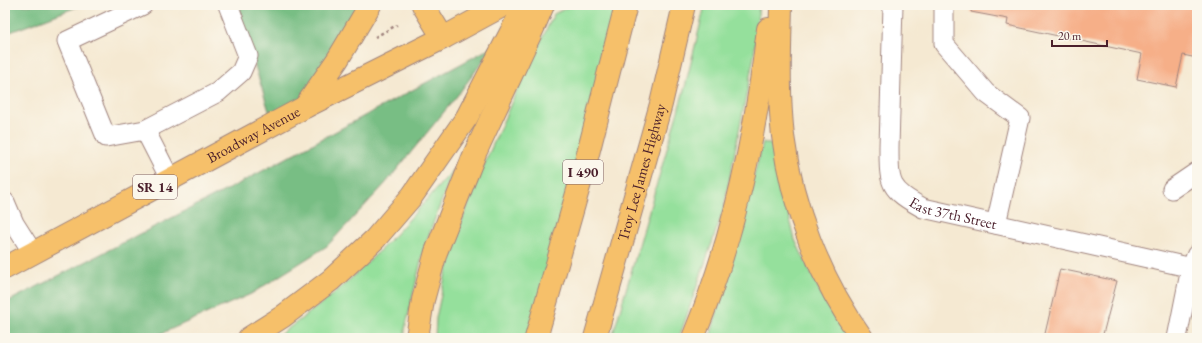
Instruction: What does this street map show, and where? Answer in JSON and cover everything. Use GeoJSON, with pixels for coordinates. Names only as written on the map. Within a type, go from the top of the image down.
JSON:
{"type":"FeatureCollection","features":[{"type":"Feature","properties":{"kind":"main road"},"geometry":{"type":"LineString","coordinates":[[305,107],[338,59],[370,5]]}},
{"type":"Feature","properties":{"kind":"main road"},"geometry":{"type":"LineString","coordinates":[[423,5],[443,38]]}},
{"type":"Feature","properties":{"kind":"main road","name":"Broadway Avenue"},"geometry":{"type":"LineString","coordinates":[[5,268],[305,107],[443,38],[504,5]]}},
{"type":"Feature","properties":{"kind":"main road"},"geometry":{"type":"LineString","coordinates":[[249,338],[282,317],[331,280],[375,239],[412,196],[467,117],[525,5]]}},
{"type":"Feature","properties":{"kind":"main road"},"geometry":{"type":"LineString","coordinates":[[417,338],[423,300],[436,252],[475,153],[543,5]]}},
{"type":"Feature","properties":{"kind":"main road","name":"I 490"},"geometry":{"type":"LineString","coordinates":[[536,338],[584,169],[626,5]]}},
{"type":"Feature","properties":{"kind":"main road","name":"Troy Lee James Highway"},"geometry":{"type":"LineString","coordinates":[[595,338],[662,104],[684,5]]}},
{"type":"Feature","properties":{"kind":"main road"},"geometry":{"type":"LineString","coordinates":[[692,338],[717,270],[734,213],[752,130],[765,54],[771,5]]}},
{"type":"Feature","properties":{"kind":"main road"},"geometry":{"type":"LineString","coordinates":[[781,5],[781,91],[783,135],[790,180],[811,245],[846,315],[862,338]]}},
{"type":"Feature","properties":{"kind":"street"},"geometry":{"type":"LineString","coordinates":[[143,5],[67,41],[106,137],[145,130],[218,92],[241,72],[248,56],[228,5]]}},
{"type":"Feature","properties":{"kind":"street","name":"East 37th Street"},"geometry":{"type":"LineString","coordinates":[[894,5],[889,170],[892,184],[902,196],[923,208],[1195,264]]}},
{"type":"Feature","properties":{"kind":"street"},"geometry":{"type":"LineString","coordinates":[[944,5],[944,44],[986,92],[1020,118],[996,224]]}},
{"type":"Feature","properties":{"kind":"street"},"geometry":{"type":"LineString","coordinates":[[145,130],[170,179]]}},
{"type":"Feature","properties":{"kind":"street"},"geometry":{"type":"LineString","coordinates":[[1172,189],[1197,172]]}},
{"type":"Feature","properties":{"kind":"street"},"geometry":{"type":"LineString","coordinates":[[5,202],[14,222],[33,253]]}},
{"type":"Feature","properties":{"kind":"street"},"geometry":{"type":"LineString","coordinates":[[1177,338],[1195,264]]}},
{"type":"Feature","properties":{"kind":"path"},"geometry":{"type":"LineString","coordinates":[[373,38],[397,25]]}},
{"type":"Feature","properties":{"kind":"green space"},"geometry":{"type":"Polygon","coordinates":[[[5,5],[82,5],[5,34],[5,5]]]}},
{"type":"Feature","properties":{"kind":"green space"},"geometry":{"type":"Polygon","coordinates":[[[236,5],[370,5],[305,107],[273,124],[236,5]]]}},
{"type":"Feature","properties":{"kind":"green space"},"geometry":{"type":"Polygon","coordinates":[[[572,5],[621,5],[530,338],[435,338],[436,318],[445,277],[462,221],[478,179],[516,92],[554,14],[572,5]]]}},
{"type":"Feature","properties":{"kind":"green space"},"geometry":{"type":"Polygon","coordinates":[[[705,5],[759,5],[754,56],[723,211],[679,338],[612,338],[685,87],[705,5]]]}},
{"type":"Feature","properties":{"kind":"green space"},"geometry":{"type":"Polygon","coordinates":[[[494,46],[457,96],[385,184],[327,246],[251,294],[151,338],[5,338],[5,303],[240,183],[494,46]]]}},
{"type":"Feature","properties":{"kind":"green space"},"geometry":{"type":"Polygon","coordinates":[[[763,142],[775,146],[785,199],[795,240],[826,304],[849,338],[710,338],[763,142]]]}},
{"type":"Feature","properties":{"kind":"green space"},"geometry":{"type":"Polygon","coordinates":[[[453,170],[424,248],[405,329],[405,338],[275,338],[329,297],[359,271],[395,235],[453,170]]]}},
{"type":"Feature","properties":{"kind":"building"},"geometry":{"type":"Polygon","coordinates":[[[972,5],[1197,5],[1197,58],[1183,55],[1176,87],[1137,79],[1142,54],[1007,25],[1008,19],[971,12],[972,5]]]}},
{"type":"Feature","properties":{"kind":"building"},"geometry":{"type":"Polygon","coordinates":[[[1060,269],[1117,281],[1102,338],[1044,338],[1060,269]]]}}]}
